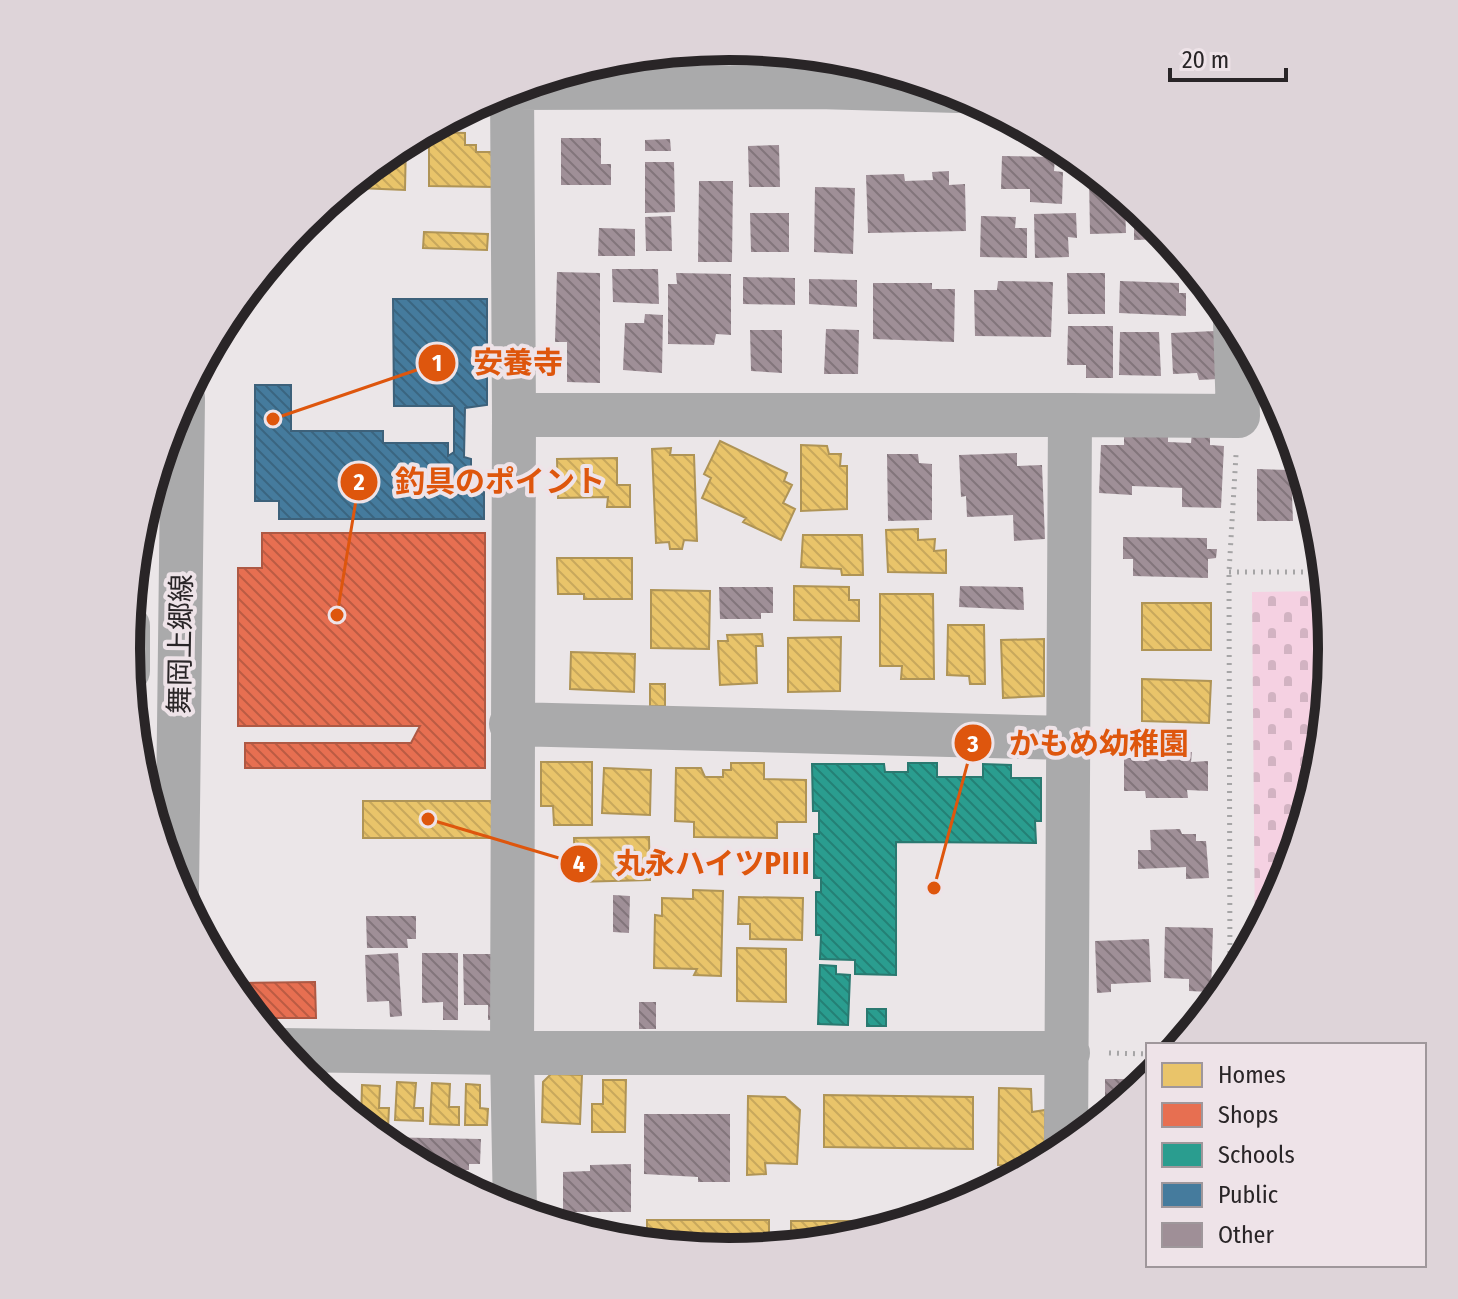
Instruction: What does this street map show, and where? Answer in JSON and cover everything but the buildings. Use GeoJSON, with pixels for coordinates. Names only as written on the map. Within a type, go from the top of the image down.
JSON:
{"type":"FeatureCollection","features":[{"type":"Feature","properties":{"kind":"street"},"geometry":{"type":"LineString","coordinates":[[550,88],[914,90]]}},
{"type":"Feature","properties":{"kind":"street"},"geometry":{"type":"LineString","coordinates":[[512,102],[514,415],[511,724],[515,1198]]}},
{"type":"Feature","properties":{"kind":"street"},"geometry":{"type":"LineString","coordinates":[[514,415],[1238,416],[1236,349]]}},
{"type":"Feature","properties":{"kind":"street"},"geometry":{"type":"LineString","coordinates":[[1066,1133],[1070,415]]}},
{"type":"Feature","properties":{"kind":"street","name":"舞岡上郷線"},"geometry":{"type":"LineString","coordinates":[[177,857],[183,428]]}},
{"type":"Feature","properties":{"kind":"street"},"geometry":{"type":"LineString","coordinates":[[511,724],[1070,738]]}},
{"type":"Feature","properties":{"kind":"street"},"geometry":{"type":"LineString","coordinates":[[297,1050],[1068,1053]]}},
{"type":"Feature","properties":{"kind":"path"},"geometry":{"type":"LineString","coordinates":[[1230,960],[1229,572],[1238,416]]}},
{"type":"Feature","properties":{"kind":"path"},"geometry":{"type":"LineString","coordinates":[[1229,572],[1313,572]]}},
{"type":"Feature","properties":{"kind":"green space"},"geometry":{"type":"Polygon","coordinates":[[[1315,591],[1318,650],[1317,688],[1307,765],[1287,839],[1255,916],[1252,592],[1315,591]]]}},
{"type":"Feature","properties":{"kind":"place","name":"安養寺"},"geometry":{"type":"Point","coordinates":[273,419]}},
{"type":"Feature","properties":{"kind":"place","name":"釣具のポイント"},"geometry":{"type":"Point","coordinates":[337,615]}},
{"type":"Feature","properties":{"kind":"place","name":"丸永ハイツPⅢ"},"geometry":{"type":"Point","coordinates":[428,819]}},
{"type":"Feature","properties":{"kind":"place","name":"かもめ幼稚園"},"geometry":{"type":"Point","coordinates":[934,888]}}]}
